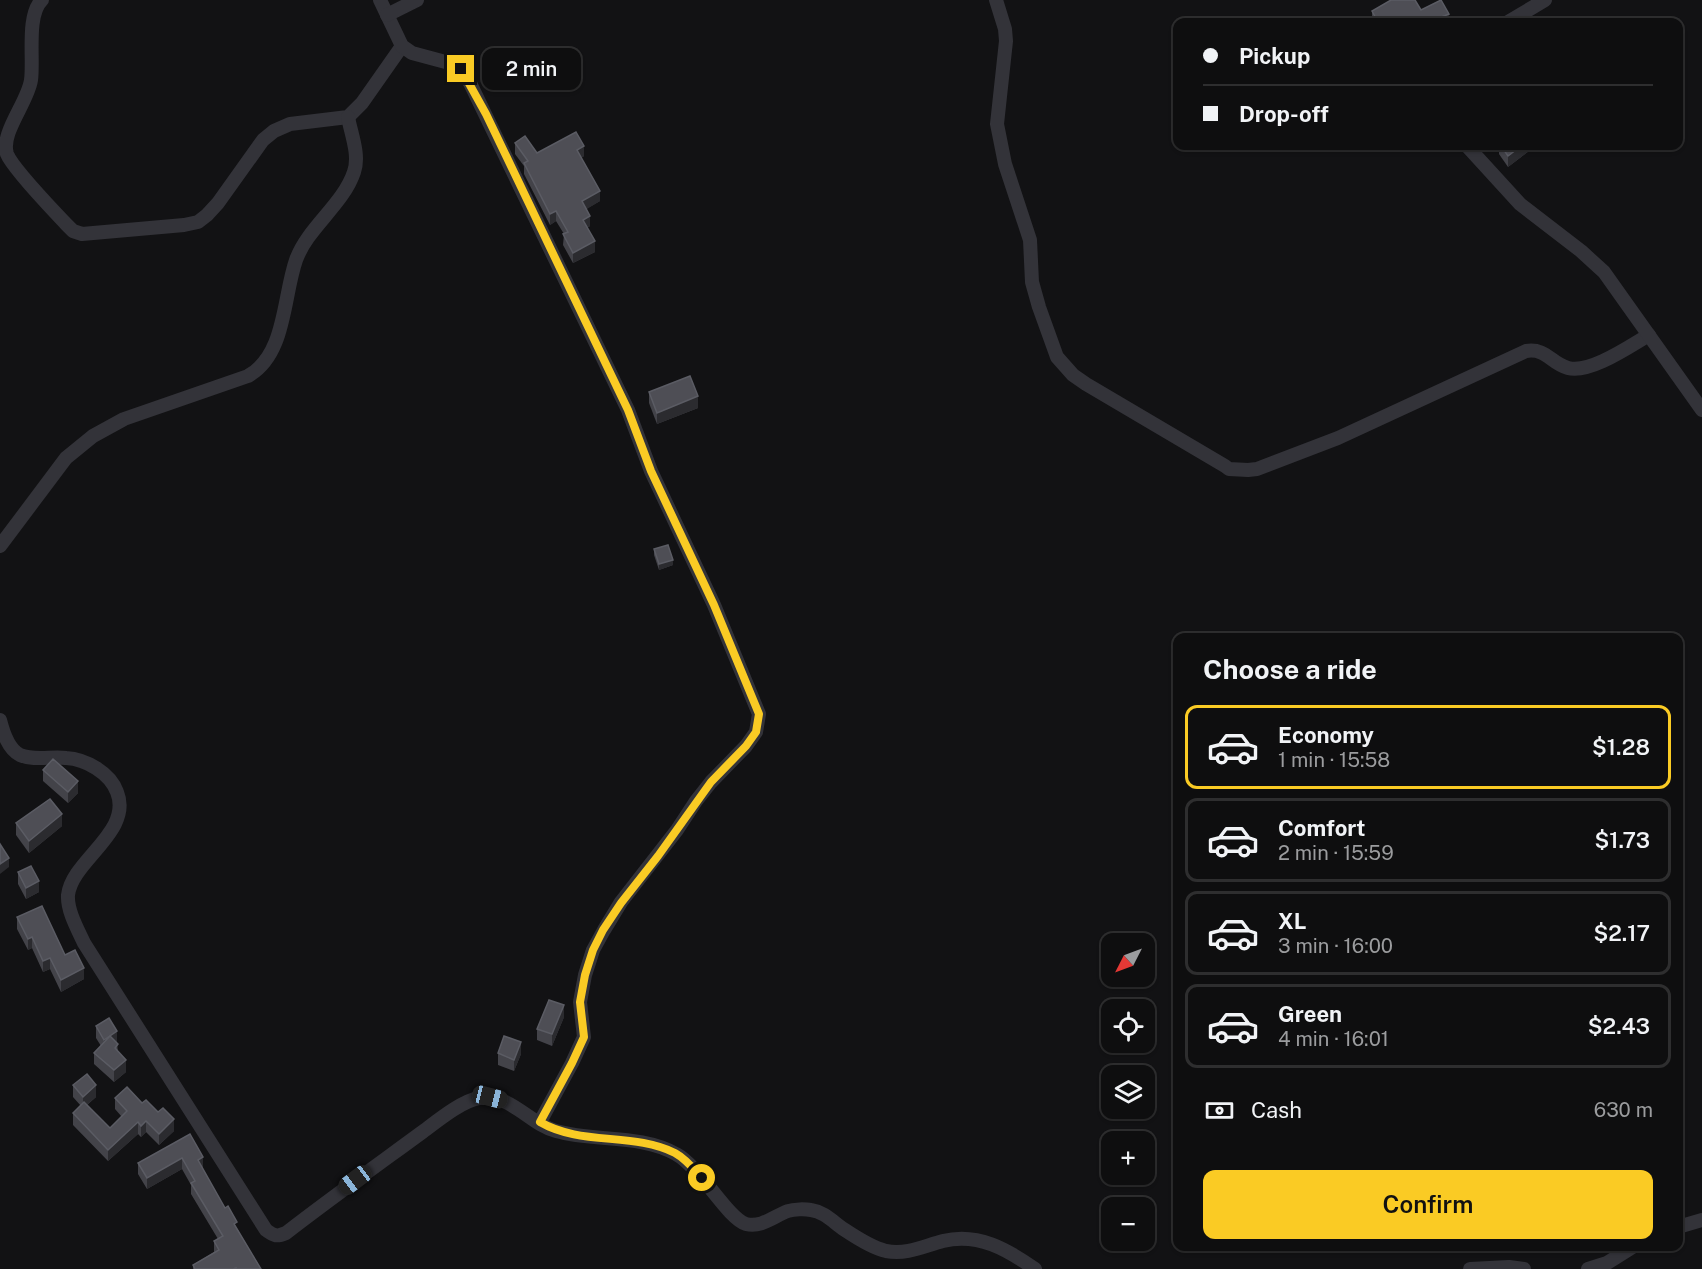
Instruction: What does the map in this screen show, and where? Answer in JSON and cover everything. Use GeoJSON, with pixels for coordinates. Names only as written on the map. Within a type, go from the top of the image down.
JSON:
{"type":"FeatureCollection","features":[{"type":"Feature","properties":{"kind":"street"},"geometry":{"type":"LineString","coordinates":[[42,0],[38,3],[32,30],[31,81],[6,142],[7,154],[73,231],[82,234],[198,222],[218,203],[263,140],[274,130],[290,124],[348,117],[362,103],[402,46]]}},
{"type":"Feature","properties":{"kind":"street"},"geometry":{"type":"LineString","coordinates":[[380,0],[402,46],[412,53],[453,64],[461,69],[470,83],[624,402],[651,471],[714,605],[759,714],[756,732],[746,746],[711,782],[603,930],[593,950],[585,975],[580,1002],[584,1037],[540,1122]]}},
{"type":"Feature","properties":{"kind":"street"},"geometry":{"type":"LineString","coordinates":[[387,15],[417,0]]}},
{"type":"Feature","properties":{"kind":"street"},"geometry":{"type":"LineString","coordinates":[[996,0],[1005,29],[1006,41],[997,124],[998,136],[1030,240],[1032,282],[1058,357],[1073,375],[1086,384],[1229,469],[1257,469],[1313,448],[1526,351],[1540,351],[1565,367],[1578,369],[1604,360],[1649,335]]}},
{"type":"Feature","properties":{"kind":"street"},"geometry":{"type":"LineString","coordinates":[[1515,18],[1545,0]]}},
{"type":"Feature","properties":{"kind":"street"},"geometry":{"type":"LineString","coordinates":[[0,546],[66,458],[93,436],[124,419],[248,376],[266,363],[281,323],[300,250],[343,193],[355,170],[357,160],[348,117]]}},
{"type":"Feature","properties":{"kind":"street"},"geometry":{"type":"LineString","coordinates":[[1471,150],[1520,204],[1581,251],[1604,272],[1702,410]]}},
{"type":"Feature","properties":{"kind":"street"},"geometry":{"type":"LineString","coordinates":[[0,720],[3,732],[11,746],[20,755],[68,758],[85,763],[110,779],[118,793],[120,807],[114,825],[73,880],[68,897],[74,919],[90,953],[266,1230],[273,1236],[278,1237],[286,1233],[355,1180],[441,1119],[477,1098],[490,1097],[505,1100],[554,1131],[646,1143],[676,1154],[689,1163],[736,1219],[747,1224],[764,1223],[790,1210],[812,1210],[828,1216],[845,1230],[885,1250],[908,1252],[945,1240],[966,1238],[980,1240],[1013,1254],[1035,1269]]}},
{"type":"Feature","properties":{"kind":"street"},"geometry":{"type":"LineString","coordinates":[[1683,1226],[1702,1220]]}},
{"type":"Feature","properties":{"kind":"street"},"geometry":{"type":"LineString","coordinates":[[1588,1269],[1607,1263],[1626,1251]]}},
{"type":"Feature","properties":{"kind":"street"},"geometry":{"type":"LineString","coordinates":[[1470,1269],[1509,1267],[1524,1269]]}},
{"type":"Feature","properties":{"kind":"building"},"geometry":{"type":"Polygon","coordinates":[[[1391,0],[1415,0],[1421,10],[1441,0],[1449,14],[1439,18],[1376,18],[1372,11],[1391,0]]]}},
{"type":"Feature","properties":{"kind":"building"},"geometry":{"type":"Polygon","coordinates":[[[576,132],[584,146],[577,150],[600,191],[582,201],[590,216],[583,220],[595,241],[573,253],[563,234],[568,232],[556,211],[550,214],[524,163],[528,161],[515,143],[525,136],[537,153],[576,132]]]}},
{"type":"Feature","properties":{"kind":"building"},"geometry":{"type":"Polygon","coordinates":[[[1504,150],[1516,150],[1508,156],[1504,150]]]}},
{"type":"Feature","properties":{"kind":"building"},"geometry":{"type":"Polygon","coordinates":[[[690,376],[698,396],[657,413],[649,392],[690,376]]]}},
{"type":"Feature","properties":{"kind":"building"},"geometry":{"type":"Polygon","coordinates":[[[668,545],[673,560],[659,564],[654,549],[668,545]]]}},
{"type":"Feature","properties":{"kind":"building"},"geometry":{"type":"Polygon","coordinates":[[[53,759],[78,781],[68,792],[43,770],[53,759]]]}},
{"type":"Feature","properties":{"kind":"building"},"geometry":{"type":"Polygon","coordinates":[[[50,799],[62,814],[29,841],[16,823],[50,799]]]}},
{"type":"Feature","properties":{"kind":"building"},"geometry":{"type":"Polygon","coordinates":[[[0,844],[9,858],[0,864],[0,844]]]}},
{"type":"Feature","properties":{"kind":"building"},"geometry":{"type":"Polygon","coordinates":[[[31,866],[39,881],[26,888],[18,872],[31,866]]]}},
{"type":"Feature","properties":{"kind":"building"},"geometry":{"type":"Polygon","coordinates":[[[42,906],[65,955],[75,950],[84,968],[61,980],[50,958],[43,961],[32,937],[28,939],[17,917],[42,906]]]}},
{"type":"Feature","properties":{"kind":"building"},"geometry":{"type":"Polygon","coordinates":[[[549,1000],[564,1005],[552,1034],[537,1029],[549,1000]]]}},
{"type":"Feature","properties":{"kind":"building"},"geometry":{"type":"Polygon","coordinates":[[[109,1018],[117,1031],[104,1040],[96,1026],[109,1018]]]}},
{"type":"Feature","properties":{"kind":"building"},"geometry":{"type":"Polygon","coordinates":[[[110,1036],[118,1044],[115,1048],[126,1060],[114,1070],[94,1053],[110,1036]]]}},
{"type":"Feature","properties":{"kind":"building"},"geometry":{"type":"Polygon","coordinates":[[[504,1036],[521,1042],[514,1060],[498,1053],[504,1036]]]}},
{"type":"Feature","properties":{"kind":"building"},"geometry":{"type":"Polygon","coordinates":[[[87,1074],[96,1085],[83,1097],[73,1085],[87,1074]]]}},
{"type":"Feature","properties":{"kind":"building"},"geometry":{"type":"Polygon","coordinates":[[[127,1087],[142,1103],[146,1100],[158,1112],[163,1108],[174,1119],[159,1134],[146,1121],[141,1126],[138,1122],[108,1150],[73,1113],[84,1102],[110,1128],[127,1111],[115,1098],[127,1087]]]}},
{"type":"Feature","properties":{"kind":"building"},"geometry":{"type":"Polygon","coordinates":[[[190,1134],[203,1157],[198,1160],[225,1208],[228,1206],[237,1222],[234,1224],[261,1269],[195,1269],[193,1265],[219,1250],[214,1241],[223,1236],[191,1183],[195,1181],[182,1158],[147,1178],[138,1163],[190,1134]]]}},
{"type":"Feature","properties":{"kind":"route"},"geometry":{"type":"LineString","coordinates":[[461,69],[486,114],[628,410],[651,471],[714,605],[759,714],[756,732],[746,746],[696,801],[603,930],[593,950],[585,975],[580,1002],[584,1037],[540,1122],[554,1131],[646,1143],[676,1154],[689,1163],[702,1178]]}}]}
